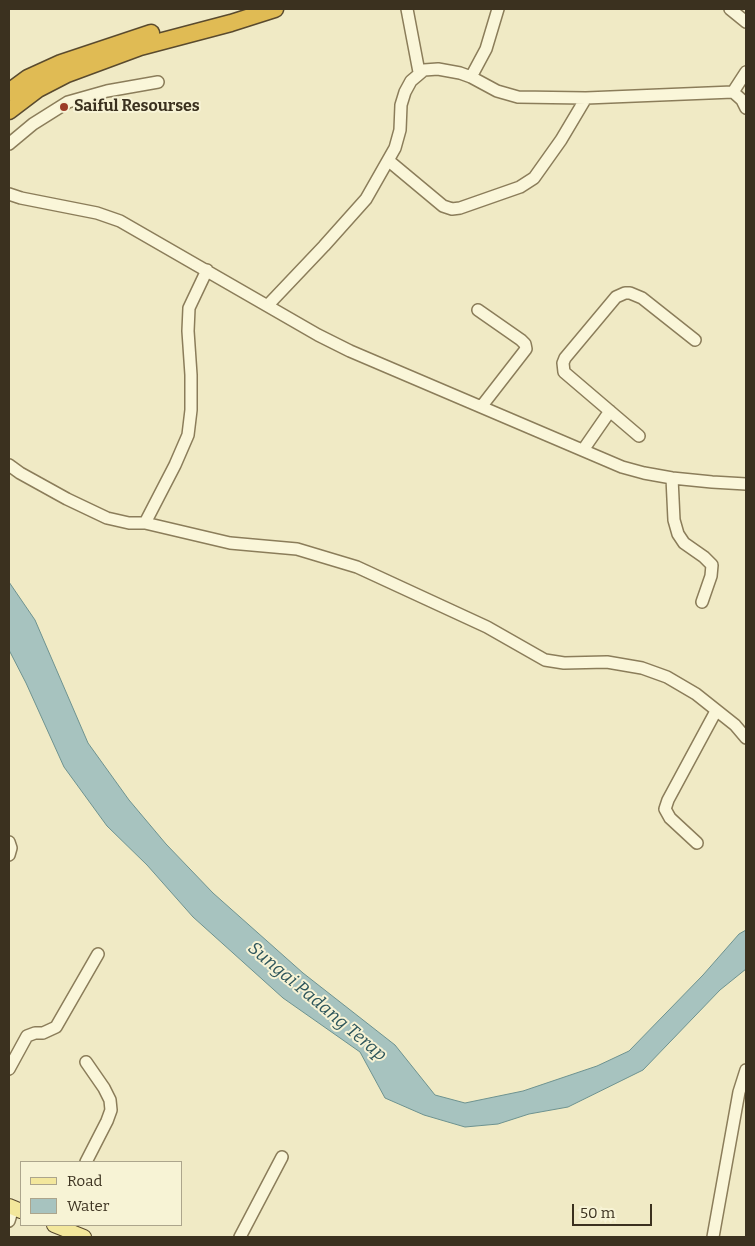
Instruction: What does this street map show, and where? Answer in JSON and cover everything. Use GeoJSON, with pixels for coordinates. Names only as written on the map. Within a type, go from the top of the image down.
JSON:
{"type":"FeatureCollection","features":[{"type":"Feature","properties":{"kind":"highway"},"geometry":{"type":"LineString","coordinates":[[9,92],[28,78],[61,63],[137,36],[240,9]]}},
{"type":"Feature","properties":{"kind":"highway"},"geometry":{"type":"LineString","coordinates":[[9,112],[38,89],[67,74],[140,47],[231,23],[274,9]]}},
{"type":"Feature","properties":{"kind":"main road"},"geometry":{"type":"LineString","coordinates":[[58,1226],[84,1237]]}},
{"type":"Feature","properties":{"kind":"street"},"geometry":{"type":"LineString","coordinates":[[407,9],[419,72]]}},
{"type":"Feature","properties":{"kind":"street"},"geometry":{"type":"LineString","coordinates":[[471,76],[486,49],[498,9]]}},
{"type":"Feature","properties":{"kind":"street"},"geometry":{"type":"LineString","coordinates":[[730,9],[746,22]]}},
{"type":"Feature","properties":{"kind":"street"},"geometry":{"type":"LineString","coordinates":[[268,305],[356,212],[375,185],[389,161],[399,137],[402,98],[411,81],[419,72],[438,69],[460,73],[471,76],[487,87],[507,95],[545,98],[733,92],[742,100],[746,108]]}},
{"type":"Feature","properties":{"kind":"street"},"geometry":{"type":"LineString","coordinates":[[733,92],[746,72]]}},
{"type":"Feature","properties":{"kind":"street"},"geometry":{"type":"LineString","coordinates":[[9,144],[34,124],[68,102],[107,91],[158,82]]}},
{"type":"Feature","properties":{"kind":"street"},"geometry":{"type":"LineString","coordinates":[[389,161],[443,206],[452,209],[460,208],[520,187],[534,178],[561,140],[586,98]]}},
{"type":"Feature","properties":{"kind":"street"},"geometry":{"type":"LineString","coordinates":[[9,194],[88,211],[115,219],[137,229],[318,335],[350,351],[632,470],[672,478],[746,484]]}},
{"type":"Feature","properties":{"kind":"street"},"geometry":{"type":"LineString","coordinates":[[145,523],[175,465],[188,434],[191,410],[189,308],[207,270]]}},
{"type":"Feature","properties":{"kind":"street"},"geometry":{"type":"LineString","coordinates":[[639,436],[564,372],[563,363],[616,297],[625,293],[636,295],[695,340]]}},
{"type":"Feature","properties":{"kind":"street"},"geometry":{"type":"LineString","coordinates":[[478,310],[521,340],[525,344],[526,349],[481,407]]}},
{"type":"Feature","properties":{"kind":"street"},"geometry":{"type":"LineString","coordinates":[[583,450],[610,411]]}},
{"type":"Feature","properties":{"kind":"street"},"geometry":{"type":"LineString","coordinates":[[9,465],[20,473],[98,514],[118,521],[145,523],[230,543],[297,549],[343,562],[488,627],[539,657],[553,662],[606,662],[642,668],[667,677],[696,694],[735,725],[746,738]]}},
{"type":"Feature","properties":{"kind":"street"},"geometry":{"type":"LineString","coordinates":[[672,478],[674,520],[678,534],[684,543],[712,565],[711,576],[702,602]]}},
{"type":"Feature","properties":{"kind":"street"},"geometry":{"type":"LineString","coordinates":[[697,843],[670,818],[665,809],[716,711]]}},
{"type":"Feature","properties":{"kind":"street"},"geometry":{"type":"LineString","coordinates":[[9,842],[9,855]]}},
{"type":"Feature","properties":{"kind":"street"},"geometry":{"type":"LineString","coordinates":[[9,1069],[27,1036],[43,1033],[56,1026],[98,954]]}},
{"type":"Feature","properties":{"kind":"street"},"geometry":{"type":"LineString","coordinates":[[86,1062],[104,1088],[111,1106],[108,1121],[87,1161]]}},
{"type":"Feature","properties":{"kind":"street"},"geometry":{"type":"LineString","coordinates":[[713,1237],[737,1100],[746,1070]]}},
{"type":"Feature","properties":{"kind":"street"},"geometry":{"type":"LineString","coordinates":[[240,1237],[282,1157]]}},
{"type":"Feature","properties":{"kind":"water","name":"Sungai Padang Terap"},"geometry":{"type":"Polygon","coordinates":[[[9,582],[35,620],[88,743],[129,800],[166,844],[213,893],[303,973],[395,1045],[435,1095],[465,1103],[523,1091],[597,1066],[629,1051],[703,975],[739,934],[746,930],[746,969],[720,990],[643,1070],[568,1107],[529,1114],[498,1124],[465,1127],[424,1115],[385,1098],[360,1052],[283,998],[193,917],[147,865],[107,826],[64,767],[9,650],[9,582]]]}},
{"type":"Feature","properties":{"kind":"place","name":"Saiful Resourses"},"geometry":{"type":"Point","coordinates":[64,107]}}]}
